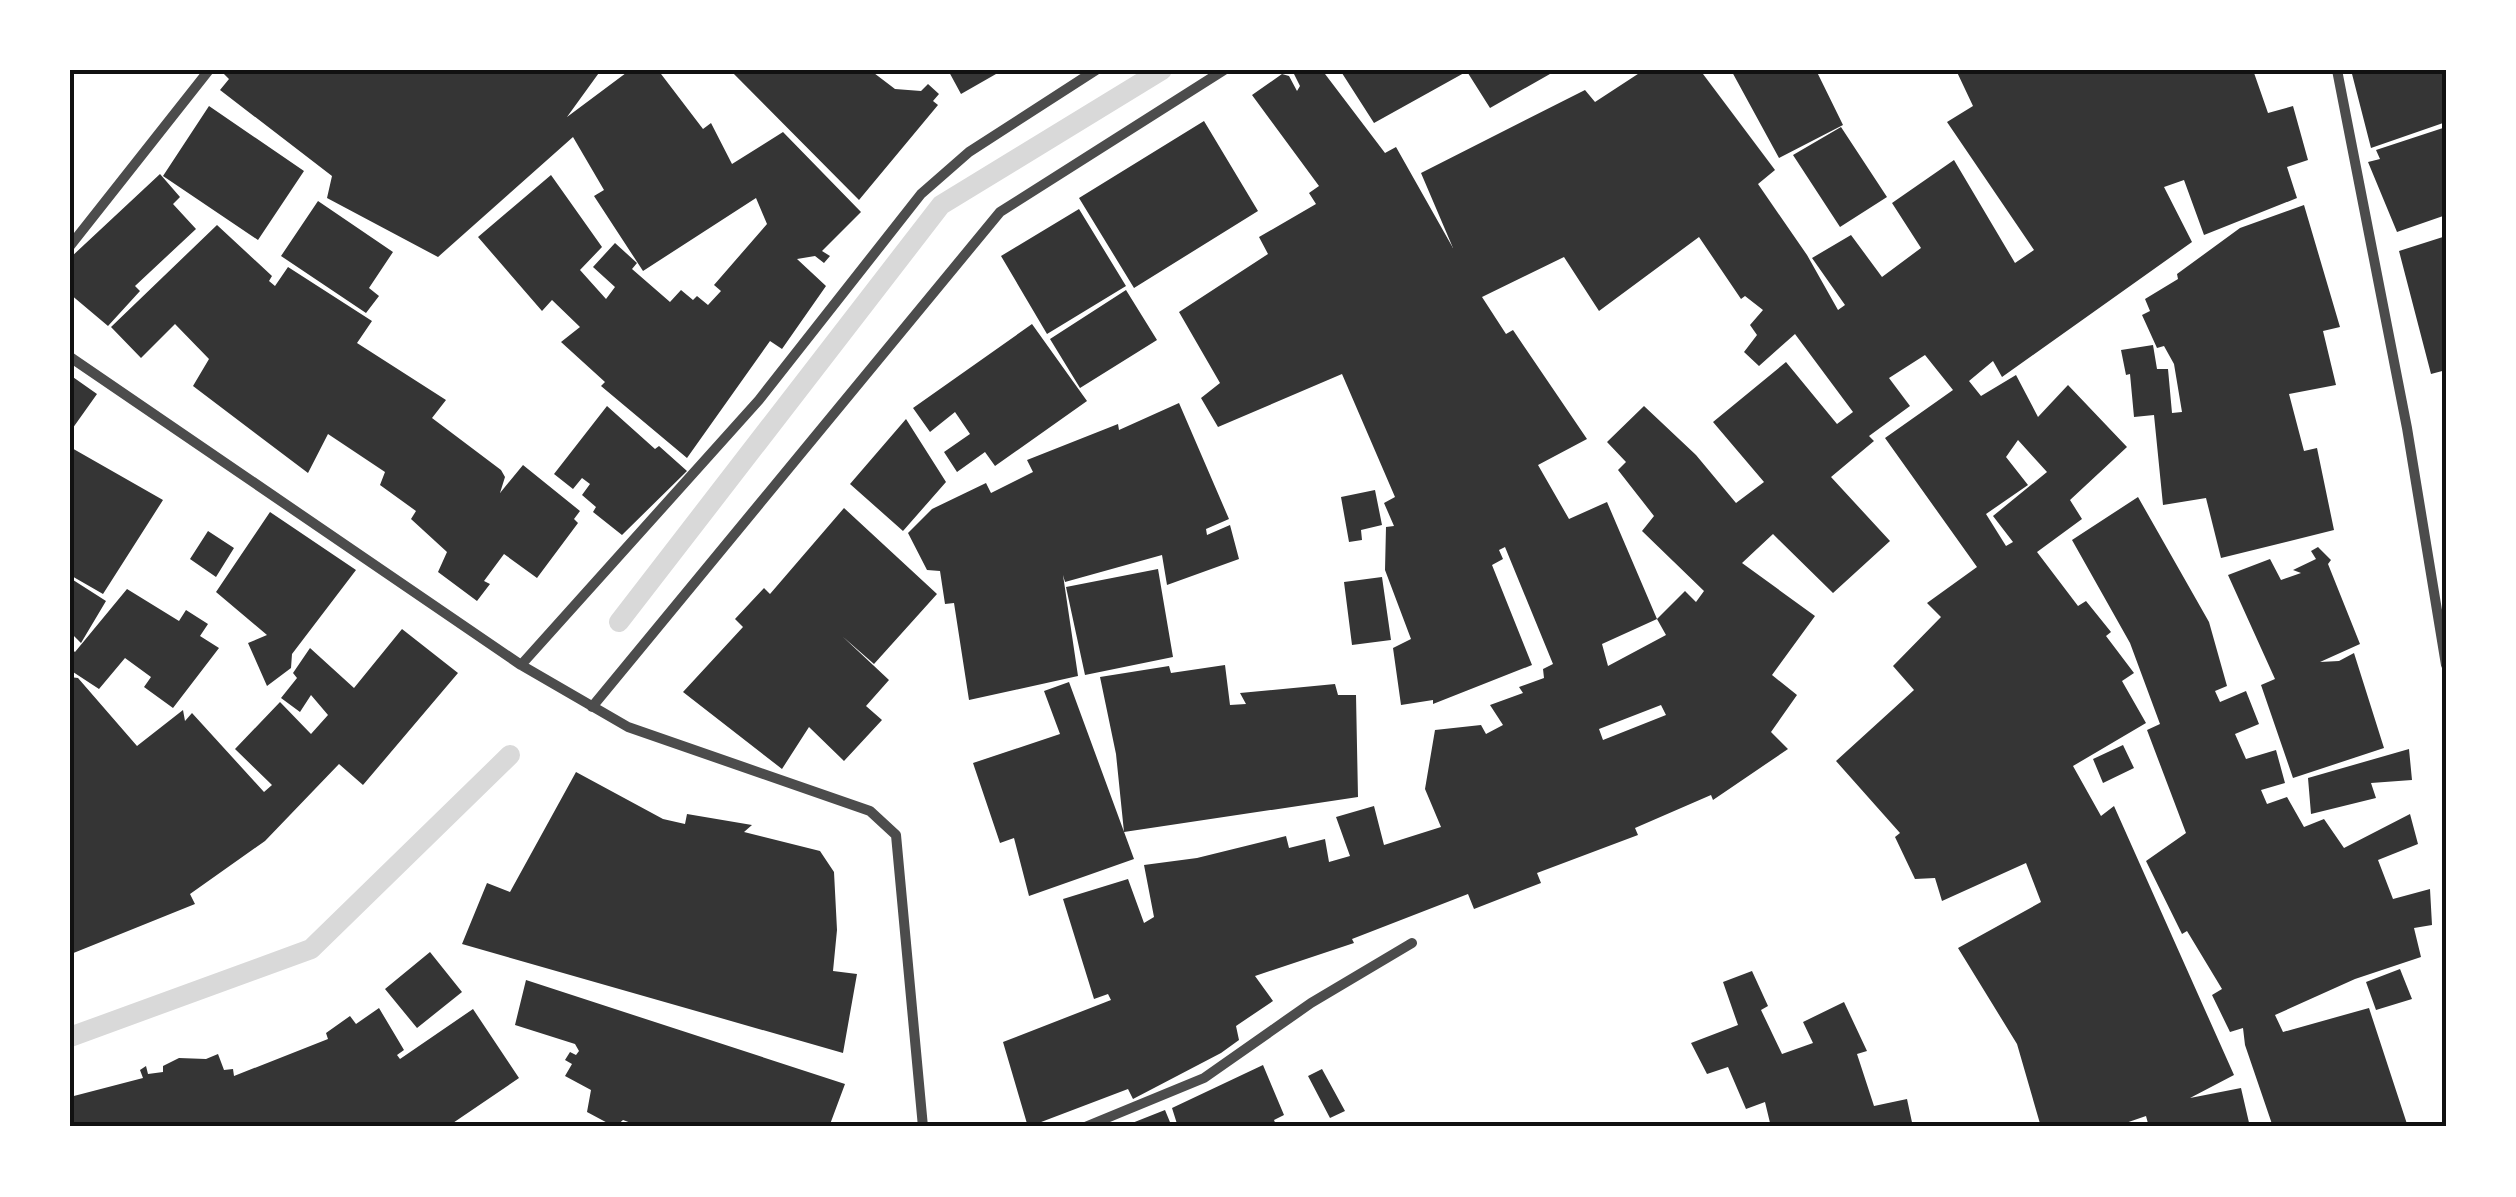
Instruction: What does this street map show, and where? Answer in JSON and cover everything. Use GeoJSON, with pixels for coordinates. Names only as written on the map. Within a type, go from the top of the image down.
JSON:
{"type":"FeatureCollection","features":[{"type":"Feature","properties":{"kind":"street"},"geometry":{"type":"LineString","coordinates":[[70,246],[209,70]]}},
{"type":"Feature","properties":{"kind":"street"},"geometry":{"type":"LineString","coordinates":[[521,665],[760,400],[921,194],[969,152],[1096,70]]}},
{"type":"Feature","properties":{"kind":"street"},"geometry":{"type":"LineString","coordinates":[[592,706],[1000,212],[1224,70]]}},
{"type":"Feature","properties":{"kind":"street"},"geometry":{"type":"LineString","coordinates":[[2336,70],[2407,428],[2446,666]]}},
{"type":"Feature","properties":{"kind":"street"},"geometry":{"type":"LineString","coordinates":[[70,356],[521,665],[628,727],[870,811],[896,834],[923,1127]]}},
{"type":"Feature","properties":{"kind":"street"},"geometry":{"type":"LineString","coordinates":[[1085,1127],[1204,1078],[1311,1003],[1412,943]]}},
{"type":"Feature","properties":{"kind":"building"},"geometry":{"type":"Polygon","coordinates":[[[601,70],[567,117],[630,70],[658,70],[703,129],[711,123],[732,164],[783,132],[861,212],[822,251],[830,256],[824,263],[815,256],[797,259],[826,286],[782,349],[770,341],[687,458],[601,386],[605,382],[561,342],[580,327],[552,300],[542,311],[478,237],[551,175],[602,247],[580,270],[606,299],[615,287],[593,267],[615,243],[637,263],[632,269],[670,302],[681,290],[708,305],[721,291],[714,285],[767,224],[756,198],[643,271],[594,196],[604,190],[573,137],[438,257],[327,198],[332,176],[220,90],[229,79],[223,73],[601,70]]]}},
{"type":"Feature","properties":{"kind":"building"},"geometry":{"type":"Polygon","coordinates":[[[730,70],[870,70],[895,89],[921,91],[928,84],[939,94],[933,101],[938,105],[859,200],[730,70]]]}},
{"type":"Feature","properties":{"kind":"building"},"geometry":{"type":"Polygon","coordinates":[[[948,70],[1003,70],[961,94],[948,70]]]}},
{"type":"Feature","properties":{"kind":"building"},"geometry":{"type":"Polygon","coordinates":[[[1292,70],[1322,70],[1385,153],[1396,147],[1453,248],[1421,173],[1585,90],[1595,102],[1644,70],[1700,70],[1775,170],[1758,184],[1807,255],[1838,310],[1845,305],[1812,258],[1851,235],[1882,277],[1921,248],[1892,203],[1954,160],[2015,263],[2034,250],[1947,122],[1973,106],[1956,70],[2253,70],[2268,113],[2293,106],[2308,160],[2287,167],[2297,198],[2204,235],[2184,180],[2164,187],[2192,242],[2002,377],[1993,361],[1969,381],[1981,396],[2016,375],[2038,417],[2068,385],[2127,447],[2070,500],[2082,519],[2037,552],[2078,606],[2086,601],[2111,632],[2106,636],[2134,673],[2122,681],[2146,723],[2073,766],[2101,816],[2114,806],[2234,1075],[2190,1098],[2241,1088],[2250,1127],[2149,1127],[2146,1116],[2114,1127],[2041,1127],[2017,1044],[1958,948],[2041,902],[2026,863],[1942,901],[1935,878],[1915,879],[1895,837],[1900,833],[1836,761],[1914,690],[1893,666],[1941,617],[1927,603],[1977,567],[1885,438],[1953,390],[1925,355],[1889,378],[1910,406],[1869,436],[1874,441],[1831,477],[1890,541],[1833,593],[1773,534],[1742,563],[1815,616],[1772,675],[1797,695],[1771,732],[1788,749],[1713,800],[1711,795],[1635,828],[1638,835],[1537,873],[1541,883],[1474,909],[1468,894],[1352,939],[1354,943],[1255,976],[1273,1001],[1236,1026],[1239,1040],[1221,1053],[1133,1099],[1128,1089],[1028,1127],[1003,1042],[1111,1000],[1108,994],[1094,999],[1063,899],[1128,879],[1144,923],[1154,917],[1144,865],[1197,858],[1286,836],[1289,848],[1325,839],[1329,862],[1350,856],[1336,817],[1374,806],[1384,845],[1441,827],[1425,789],[1435,730],[1481,725],[1486,734],[1503,725],[1490,705],[1523,693],[1519,687],[1544,678],[1543,669],[1553,664],[1505,547],[1499,550],[1503,559],[1492,565],[1532,665],[1433,704],[1433,700],[1401,705],[1393,648],[1411,639],[1385,570],[1386,527],[1394,526],[1384,503],[1395,497],[1342,374],[1218,427],[1201,398],[1220,383],[1179,312],[1268,254],[1259,237],[1316,204],[1309,193],[1319,186],[1252,95],[1282,74],[1289,76],[1297,91],[1300,86],[1292,70]],[[1699,237],[1599,311],[1564,257],[1482,297],[1506,334],[1513,330],[1587,439],[1538,465],[1569,519],[1607,502],[1657,619],[1685,591],[1696,602],[1704,591],[1642,531],[1654,516],[1618,470],[1626,462],[1607,442],[1644,406],[1696,455],[1736,503],[1764,482],[1713,422],[1786,362],[1837,424],[1853,412],[1795,334],[1759,366],[1744,352],[1757,335],[1750,325],[1763,310],[1745,296],[1741,299],[1699,237]],[[2018,440],[2006,457],[2028,485],[1986,514],[2006,546],[2013,542],[1993,516],[2047,472],[2018,440]],[[1657,619],[1602,644],[1608,666],[1666,635],[1657,619]],[[1661,705],[1599,729],[1603,740],[1666,715],[1661,705]]]}},
{"type":"Feature","properties":{"kind":"building"},"geometry":{"type":"Polygon","coordinates":[[[1340,70],[1463,70],[1464,73],[1374,123],[1340,70]]]}},
{"type":"Feature","properties":{"kind":"building"},"geometry":{"type":"Polygon","coordinates":[[[1466,70],[1557,70],[1490,108],[1466,70]]]}},
{"type":"Feature","properties":{"kind":"building"},"geometry":{"type":"Polygon","coordinates":[[[1731,70],[1816,70],[1843,125],[1779,158],[1731,70]]]}},
{"type":"Feature","properties":{"kind":"building"},"geometry":{"type":"Polygon","coordinates":[[[2351,70],[2446,70],[2446,122],[2371,148],[2351,70]]]}},
{"type":"Feature","properties":{"kind":"building"},"geometry":{"type":"Polygon","coordinates":[[[209,106],[304,171],[258,240],[163,176],[209,106]]]}},
{"type":"Feature","properties":{"kind":"building"},"geometry":{"type":"Polygon","coordinates":[[[1204,121],[1258,211],[1134,288],[1079,198],[1204,121]]]}},
{"type":"Feature","properties":{"kind":"building"},"geometry":{"type":"Polygon","coordinates":[[[1841,127],[1887,197],[1840,227],[1793,155],[1841,127]]]}},
{"type":"Feature","properties":{"kind":"building"},"geometry":{"type":"Polygon","coordinates":[[[2446,127],[2446,215],[2397,232],[2368,162],[2380,159],[2376,150],[2446,127]]]}},
{"type":"Feature","properties":{"kind":"building"},"geometry":{"type":"Polygon","coordinates":[[[160,174],[180,197],[173,204],[196,229],[135,286],[140,291],[108,326],[70,294],[70,258],[160,174]]]}},
{"type":"Feature","properties":{"kind":"building"},"geometry":{"type":"Polygon","coordinates":[[[318,201],[393,252],[369,288],[379,296],[366,313],[281,256],[318,201]]]}},
{"type":"Feature","properties":{"kind":"building"},"geometry":{"type":"Polygon","coordinates":[[[2304,205],[2340,327],[2323,331],[2336,385],[2289,394],[2304,451],[2317,448],[2334,530],[2221,558],[2206,498],[2163,505],[2154,415],[2134,417],[2130,374],[2126,375],[2121,350],[2153,345],[2157,369],[2168,369],[2172,413],[2182,412],[2174,364],[2164,346],[2157,348],[2142,315],[2150,311],[2145,299],[2178,279],[2177,274],[2240,228],[2304,205]]]}},
{"type":"Feature","properties":{"kind":"building"},"geometry":{"type":"Polygon","coordinates":[[[1079,209],[1126,286],[1047,334],[1001,256],[1079,209]]]}},
{"type":"Feature","properties":{"kind":"building"},"geometry":{"type":"Polygon","coordinates":[[[217,225],[272,276],[269,281],[275,286],[288,267],[372,321],[357,343],[446,400],[432,418],[501,470],[505,477],[500,493],[523,465],[580,511],[574,519],[578,523],[537,578],[504,554],[484,581],[490,584],[477,601],[438,572],[447,552],[411,519],[416,511],[380,485],[385,472],[328,434],[308,473],[193,386],[209,359],[175,324],[141,358],[111,327],[217,225]]]}},
{"type":"Feature","properties":{"kind":"building"},"geometry":{"type":"Polygon","coordinates":[[[2446,236],[2446,370],[2431,374],[2399,251],[2446,236]]]}},
{"type":"Feature","properties":{"kind":"building"},"geometry":{"type":"Polygon","coordinates":[[[1126,290],[1157,340],[1080,388],[1050,339],[1126,290]]]}},
{"type":"Feature","properties":{"kind":"building"},"geometry":{"type":"Polygon","coordinates":[[[1032,324],[1087,401],[995,466],[985,452],[957,472],[944,452],[970,434],[955,412],[930,432],[913,408],[1032,324]]]}},
{"type":"Feature","properties":{"kind":"building"},"geometry":{"type":"Polygon","coordinates":[[[70,375],[97,394],[70,432],[70,375]]]}},
{"type":"Feature","properties":{"kind":"building"},"geometry":{"type":"Polygon","coordinates":[[[1179,403],[1229,519],[1206,529],[1207,535],[1230,525],[1239,559],[1167,585],[1162,555],[1065,582],[1063,575],[1078,676],[969,700],[954,603],[945,604],[940,571],[927,570],[908,533],[932,509],[986,483],[991,493],[1033,472],[1027,460],[1118,424],[1119,430],[1179,403]]]}},
{"type":"Feature","properties":{"kind":"building"},"geometry":{"type":"Polygon","coordinates":[[[607,406],[655,449],[659,446],[687,471],[622,535],[593,512],[596,507],[582,495],[590,484],[582,478],[573,489],[554,474],[607,406]]]}},
{"type":"Feature","properties":{"kind":"building"},"geometry":{"type":"Polygon","coordinates":[[[906,419],[946,482],[903,531],[850,484],[906,419]]]}},
{"type":"Feature","properties":{"kind":"building"},"geometry":{"type":"Polygon","coordinates":[[[70,447],[163,500],[103,594],[70,575],[70,447]]]}},
{"type":"Feature","properties":{"kind":"building"},"geometry":{"type":"Polygon","coordinates":[[[1375,490],[1382,525],[1361,530],[1362,540],[1349,542],[1341,497],[1375,490]]]}},
{"type":"Feature","properties":{"kind":"building"},"geometry":{"type":"Polygon","coordinates":[[[2138,497],[2209,622],[2227,686],[2215,691],[2220,702],[2246,691],[2259,724],[2235,734],[2246,759],[2276,750],[2285,783],[2261,790],[2267,804],[2287,797],[2304,827],[2324,819],[2344,848],[2410,814],[2418,844],[2378,860],[2393,899],[2430,889],[2432,925],[2414,928],[2421,957],[2355,979],[2275,1015],[2283,1032],[2369,1008],[2408,1127],[2273,1127],[2245,1045],[2243,1028],[2230,1032],[2212,995],[2222,989],[2187,931],[2182,934],[2146,861],[2186,833],[2147,730],[2160,724],[2130,643],[2072,540],[2138,497]]]}},
{"type":"Feature","properties":{"kind":"building"},"geometry":{"type":"Polygon","coordinates":[[[844,508],[937,594],[874,664],[842,636],[889,680],[866,706],[882,720],[844,761],[809,727],[782,769],[683,692],[743,627],[735,619],[764,588],[770,594],[844,508]]]}},
{"type":"Feature","properties":{"kind":"building"},"geometry":{"type":"Polygon","coordinates":[[[270,512],[356,570],[292,654],[291,668],[267,686],[248,643],[267,635],[216,592],[270,512]]]}},
{"type":"Feature","properties":{"kind":"building"},"geometry":{"type":"Polygon","coordinates":[[[208,531],[234,548],[216,577],[190,559],[208,531]]]}},
{"type":"Feature","properties":{"kind":"building"},"geometry":{"type":"Polygon","coordinates":[[[2318,547],[2331,560],[2328,564],[2360,644],[2320,662],[2339,661],[2354,653],[2384,748],[2293,778],[2261,685],[2275,679],[2228,575],[2270,559],[2281,580],[2301,573],[2293,570],[2316,559],[2311,551],[2318,547]]]}},
{"type":"Feature","properties":{"kind":"building"},"geometry":{"type":"Polygon","coordinates":[[[1158,569],[1173,657],[1085,675],[1066,587],[1158,569]]]}},
{"type":"Feature","properties":{"kind":"building"},"geometry":{"type":"Polygon","coordinates":[[[1382,577],[1391,640],[1352,645],[1344,582],[1382,577]]]}},
{"type":"Feature","properties":{"kind":"building"},"geometry":{"type":"Polygon","coordinates":[[[70,578],[106,601],[81,643],[70,632],[70,578]]]}},
{"type":"Feature","properties":{"kind":"building"},"geometry":{"type":"Polygon","coordinates":[[[127,589],[179,621],[186,610],[208,624],[200,636],[219,648],[173,708],[144,687],[151,677],[125,658],[99,689],[70,670],[70,648],[75,652],[127,589]]]}},
{"type":"Feature","properties":{"kind":"building"},"geometry":{"type":"Polygon","coordinates":[[[402,629],[458,673],[363,785],[339,764],[265,841],[190,894],[195,904],[71,954],[70,677],[78,678],[137,746],[183,710],[185,721],[192,713],[264,792],[272,785],[235,749],[280,702],[311,734],[328,715],[311,695],[300,712],[281,698],[297,678],[293,673],[310,648],[354,688],[402,629]]]}},
{"type":"Feature","properties":{"kind":"building"},"geometry":{"type":"Polygon","coordinates":[[[1225,665],[1230,705],[1246,704],[1240,693],[1335,684],[1338,695],[1356,695],[1358,797],[1124,832],[1116,754],[1100,677],[1169,666],[1171,673],[1225,665]]]}},
{"type":"Feature","properties":{"kind":"building"},"geometry":{"type":"Polygon","coordinates":[[[1069,682],[1134,859],[1029,896],[1014,838],[1000,843],[973,763],[1060,734],[1044,691],[1069,682]]]}},
{"type":"Feature","properties":{"kind":"building"},"geometry":{"type":"Polygon","coordinates":[[[2123,745],[2134,768],[2103,783],[2093,759],[2123,745]]]}},
{"type":"Feature","properties":{"kind":"building"},"geometry":{"type":"Polygon","coordinates":[[[2409,749],[2412,780],[2371,783],[2376,798],[2311,814],[2308,778],[2409,749]]]}},
{"type":"Feature","properties":{"kind":"building"},"geometry":{"type":"Polygon","coordinates":[[[576,772],[663,819],[685,824],[687,814],[752,825],[744,832],[820,851],[834,872],[837,930],[833,971],[857,974],[843,1053],[462,944],[487,883],[510,892],[576,772]]]}},
{"type":"Feature","properties":{"kind":"building"},"geometry":{"type":"Polygon","coordinates":[[[430,952],[462,992],[417,1028],[385,989],[430,952]]]}},
{"type":"Feature","properties":{"kind":"building"},"geometry":{"type":"Polygon","coordinates":[[[2400,969],[2412,999],[2376,1010],[2366,982],[2400,969]]]}},
{"type":"Feature","properties":{"kind":"building"},"geometry":{"type":"Polygon","coordinates":[[[1752,971],[1768,1006],[1761,1010],[1782,1054],[1813,1043],[1803,1022],[1844,1002],[1867,1051],[1857,1054],[1874,1106],[1907,1099],[1913,1127],[1771,1127],[1765,1102],[1746,1109],[1728,1067],[1707,1074],[1691,1043],[1738,1025],[1723,982],[1752,971]]]}},
{"type":"Feature","properties":{"kind":"building"},"geometry":{"type":"Polygon","coordinates":[[[526,980],[845,1084],[829,1127],[642,1127],[623,1120],[615,1127],[587,1112],[591,1090],[565,1076],[572,1064],[565,1060],[570,1052],[576,1055],[579,1051],[575,1044],[515,1025],[526,980]]]}},
{"type":"Feature","properties":{"kind":"building"},"geometry":{"type":"Polygon","coordinates":[[[379,1008],[404,1050],[397,1055],[400,1059],[473,1009],[519,1078],[447,1127],[158,1127],[156,1122],[150,1127],[70,1127],[70,1097],[143,1078],[140,1070],[146,1066],[148,1074],[163,1072],[163,1066],[179,1058],[206,1059],[218,1054],[224,1070],[233,1069],[234,1076],[328,1039],[326,1033],[350,1016],[356,1024],[379,1008]]]}},
{"type":"Feature","properties":{"kind":"building"},"geometry":{"type":"Polygon","coordinates":[[[1263,1065],[1284,1115],[1274,1120],[1276,1125],[1178,1127],[1172,1108],[1263,1065]]]}},
{"type":"Feature","properties":{"kind":"building"},"geometry":{"type":"Polygon","coordinates":[[[1322,1069],[1345,1111],[1330,1118],[1308,1076],[1322,1069]]]}},
{"type":"Feature","properties":{"kind":"building"},"geometry":{"type":"Polygon","coordinates":[[[1165,1110],[1172,1127],[1122,1127],[1165,1110]]]}},
{"type":"Feature","properties":{"kind":"waterway"},"geometry":{"type":"LineString","coordinates":[[619,622],[941,205],[1162,70]]}},
{"type":"Feature","properties":{"kind":"waterway"},"geometry":{"type":"LineString","coordinates":[[70,1037],[311,949],[510,755]]}}]}
